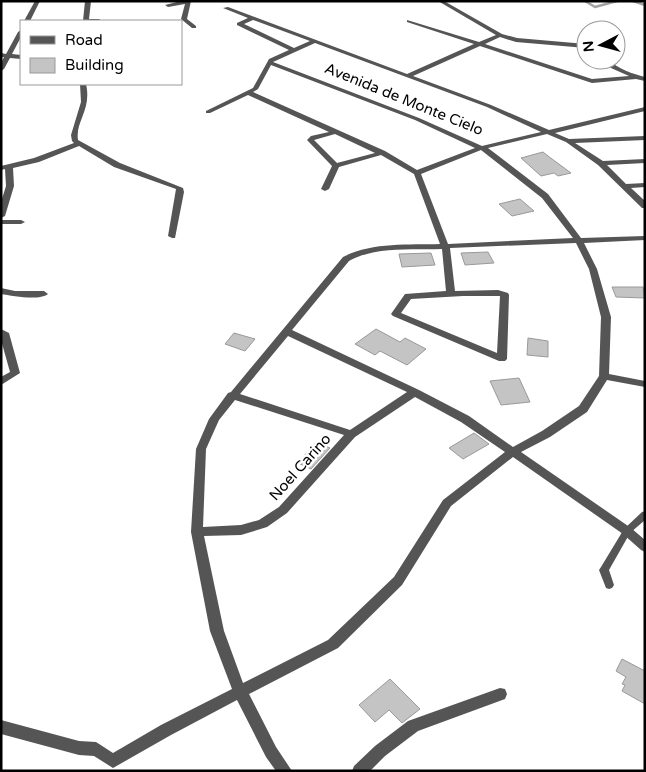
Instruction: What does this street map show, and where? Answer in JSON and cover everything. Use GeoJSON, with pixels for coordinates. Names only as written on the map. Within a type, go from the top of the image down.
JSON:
{"type":"FeatureCollection","features":[{"type":"Feature","properties":{"kind":"street"},"geometry":{"type":"LineString","coordinates":[[28,20],[38,1]]}},
{"type":"Feature","properties":{"kind":"street"},"geometry":{"type":"LineString","coordinates":[[86,20],[88,1]]}},
{"type":"Feature","properties":{"kind":"street"},"geometry":{"type":"LineString","coordinates":[[440,1],[500,35],[516,40],[576,45]]}},
{"type":"Feature","properties":{"kind":"street"},"geometry":{"type":"LineString","coordinates":[[168,5],[187,2],[184,19],[194,27]]}},
{"type":"Feature","properties":{"kind":"street"},"geometry":{"type":"LineString","coordinates":[[226,8],[489,106],[568,141],[601,163],[645,206]]}},
{"type":"Feature","properties":{"kind":"street"},"geometry":{"type":"LineString","coordinates":[[252,18],[239,24],[293,50]]}},
{"type":"Feature","properties":{"kind":"street"},"geometry":{"type":"LineString","coordinates":[[409,21],[592,81],[636,77]]}},
{"type":"Feature","properties":{"kind":"street"},"geometry":{"type":"LineString","coordinates":[[1,69],[5,56],[20,34]]}},
{"type":"Feature","properties":{"kind":"street"},"geometry":{"type":"LineString","coordinates":[[407,76],[500,35]]}},
{"type":"Feature","properties":{"kind":"street"},"geometry":{"type":"LineString","coordinates":[[208,112],[255,89],[270,63],[293,50],[313,42]]}},
{"type":"Feature","properties":{"kind":"street"},"geometry":{"type":"LineString","coordinates":[[5,56],[20,57]]}},
{"type":"Feature","properties":{"kind":"street","name":"Avenida de Monte Cielo"},"geometry":{"type":"LineString","coordinates":[[270,63],[417,119],[481,148],[500,158],[545,196],[579,242],[593,269],[606,317],[604,376]]}},
{"type":"Feature","properties":{"kind":"street"},"geometry":{"type":"LineString","coordinates":[[619,70],[645,79]]}},
{"type":"Feature","properties":{"kind":"street"},"geometry":{"type":"LineString","coordinates":[[83,85],[86,93],[85,103],[83,114],[74,132],[75,141],[117,165],[179,188],[180,192],[172,236]]}},
{"type":"Feature","properties":{"kind":"street"},"geometry":{"type":"LineString","coordinates":[[249,93],[333,133],[382,153],[417,173],[446,248],[452,294]]}},
{"type":"Feature","properties":{"kind":"street"},"geometry":{"type":"LineString","coordinates":[[417,173],[481,148],[546,131],[645,109]]}},
{"type":"Feature","properties":{"kind":"street"},"geometry":{"type":"LineString","coordinates":[[333,133],[314,137],[310,140],[336,166]]}},
{"type":"Feature","properties":{"kind":"street"},"geometry":{"type":"LineString","coordinates":[[568,141],[645,138]]}},
{"type":"Feature","properties":{"kind":"street"},"geometry":{"type":"LineString","coordinates":[[1,216],[8,192],[5,167],[36,160],[79,144]]}},
{"type":"Feature","properties":{"kind":"street"},"geometry":{"type":"LineString","coordinates":[[325,189],[336,166],[382,153]]}},
{"type":"Feature","properties":{"kind":"street"},"geometry":{"type":"LineString","coordinates":[[601,163],[645,162]]}},
{"type":"Feature","properties":{"kind":"street"},"geometry":{"type":"LineString","coordinates":[[626,186],[645,185]]}},
{"type":"Feature","properties":{"kind":"street"},"geometry":{"type":"LineString","coordinates":[[1,222],[21,222]]}},
{"type":"Feature","properties":{"kind":"street"},"geometry":{"type":"LineString","coordinates":[[285,771],[271,752],[240,692],[216,631],[197,532],[201,449],[214,418],[346,259],[357,253],[376,249],[446,248],[645,238]]}},
{"type":"Feature","properties":{"kind":"street"},"geometry":{"type":"LineString","coordinates":[[1,290],[15,294],[44,294]]}},
{"type":"Feature","properties":{"kind":"street"},"geometry":{"type":"LineString","coordinates":[[498,292],[505,295],[502,359],[396,314],[408,296],[452,294],[498,292]]}},
{"type":"Feature","properties":{"kind":"street"},"geometry":{"type":"LineString","coordinates":[[286,331],[415,392],[465,419],[627,530],[645,547]]}},
{"type":"Feature","properties":{"kind":"street"},"geometry":{"type":"LineString","coordinates":[[1,332],[4,333],[15,373],[1,382]]}},
{"type":"Feature","properties":{"kind":"street"},"geometry":{"type":"LineString","coordinates":[[1,727],[79,748],[96,749],[113,761],[166,730],[333,644],[398,581],[447,503],[512,452],[546,434],[583,408],[604,376],[645,384]]}},
{"type":"Feature","properties":{"kind":"street","name":"Noel Carino"},"geometry":{"type":"LineString","coordinates":[[197,532],[241,530],[263,524],[283,510],[351,434],[415,392]]}},
{"type":"Feature","properties":{"kind":"street"},"geometry":{"type":"LineString","coordinates":[[232,395],[351,434]]}},
{"type":"Feature","properties":{"kind":"street"},"geometry":{"type":"LineString","coordinates":[[359,771],[380,751],[413,726],[500,694]]}},
{"type":"Feature","properties":{"kind":"lane"},"geometry":{"type":"LineString","coordinates":[[609,585],[604,570],[627,530],[645,514]]}},
{"type":"Feature","properties":{"kind":"building"},"geometry":{"type":"Polygon","coordinates":[[[543,152],[571,173],[558,176],[554,173],[541,176],[521,158],[543,152]]]}},
{"type":"Feature","properties":{"kind":"building"},"geometry":{"type":"Polygon","coordinates":[[[520,199],[534,211],[512,216],[499,204],[520,199]]]}},
{"type":"Feature","properties":{"kind":"building"},"geometry":{"type":"Polygon","coordinates":[[[488,252],[494,263],[465,265],[461,253],[488,252]]]}},
{"type":"Feature","properties":{"kind":"building"},"geometry":{"type":"Polygon","coordinates":[[[431,253],[435,265],[402,267],[399,254],[431,253]]]}},
{"type":"Feature","properties":{"kind":"building"},"geometry":{"type":"Polygon","coordinates":[[[612,287],[643,287],[645,298],[616,297],[612,287]]]}},
{"type":"Feature","properties":{"kind":"building"},"geometry":{"type":"Polygon","coordinates":[[[376,329],[400,342],[405,338],[426,349],[407,365],[380,351],[375,355],[355,344],[376,329]]]}},
{"type":"Feature","properties":{"kind":"building"},"geometry":{"type":"Polygon","coordinates":[[[234,333],[255,339],[245,351],[225,344],[234,333]]]}},
{"type":"Feature","properties":{"kind":"building"},"geometry":{"type":"Polygon","coordinates":[[[528,338],[548,341],[548,357],[527,355],[528,338]]]}},
{"type":"Feature","properties":{"kind":"building"},"geometry":{"type":"Polygon","coordinates":[[[519,378],[530,402],[501,405],[490,381],[519,378]]]}},
{"type":"Feature","properties":{"kind":"building"},"geometry":{"type":"Polygon","coordinates":[[[474,433],[489,444],[463,459],[449,448],[474,433]]]}},
{"type":"Feature","properties":{"kind":"building"},"geometry":{"type":"Polygon","coordinates":[[[316,442],[330,448],[311,469],[298,463],[316,442]]]}},
{"type":"Feature","properties":{"kind":"building"},"geometry":{"type":"Polygon","coordinates":[[[622,659],[645,671],[645,704],[622,691],[625,685],[622,684],[626,677],[616,671],[622,659]]]}},
{"type":"Feature","properties":{"kind":"building"},"geometry":{"type":"Polygon","coordinates":[[[390,679],[420,709],[402,723],[389,710],[375,722],[359,705],[390,679]]]}},
{"type":"Feature","properties":{"kind":"waterway"},"geometry":{"type":"LineString","coordinates":[[585,1],[595,7],[617,1]]}},
{"type":"Feature","properties":{"kind":"waterway"},"geometry":{"type":"LineString","coordinates":[[633,1],[645,5]]}}]}
